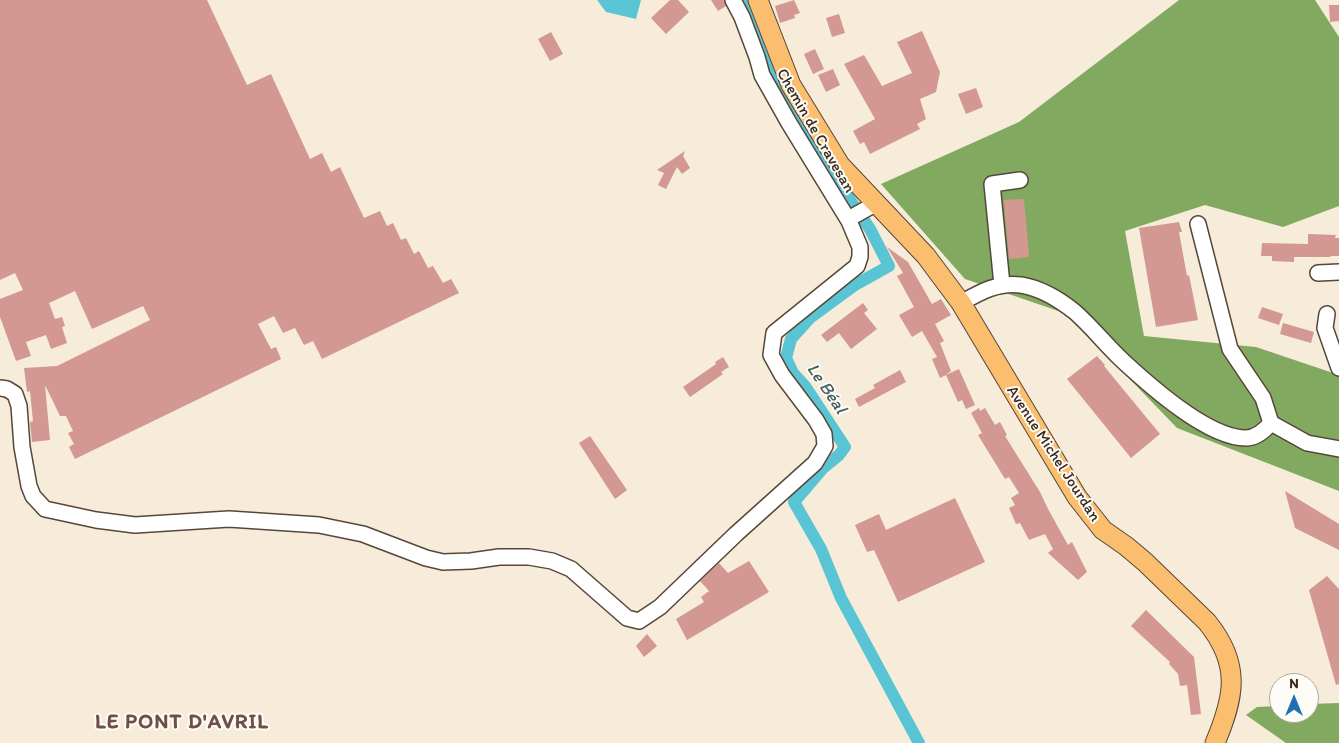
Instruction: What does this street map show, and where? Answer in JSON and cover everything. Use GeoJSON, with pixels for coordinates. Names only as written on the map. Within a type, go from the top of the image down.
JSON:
{"type":"FeatureCollection","features":[{"type":"Feature","properties":{"kind":"main road","name":"Avenue Michel Jourdan"},"geometry":{"type":"LineString","coordinates":[[758,0],[790,85],[840,165],[860,213],[926,256],[961,303],[1056,464],[1089,515],[1103,530],[1139,557],[1207,622],[1222,643],[1230,668],[1231,692],[1226,716],[1215,743]]}},
{"type":"Feature","properties":{"kind":"street","name":"Chemin de Cravesan"},"geometry":{"type":"LineString","coordinates":[[0,388],[7,389],[14,394],[19,406],[22,447],[29,486],[33,496],[45,509],[96,520],[135,525],[229,518],[319,525],[363,534],[426,558],[443,562],[499,557],[529,557],[552,561],[571,570],[627,618],[639,621],[660,607],[736,534],[815,463],[825,446],[824,434],[816,420],[782,375],[771,355],[774,333],[856,266],[860,257],[860,213],[789,123],[762,75],[742,17],[733,0]]}},
{"type":"Feature","properties":{"kind":"street"},"geometry":{"type":"LineString","coordinates":[[1002,285],[992,184],[1020,180]]}},
{"type":"Feature","properties":{"kind":"street"},"geometry":{"type":"LineString","coordinates":[[1198,224],[1230,349],[1263,398],[1272,423],[1307,443],[1339,449]]}},
{"type":"Feature","properties":{"kind":"street"},"geometry":{"type":"LineString","coordinates":[[1318,272],[1339,272]]}},
{"type":"Feature","properties":{"kind":"street"},"geometry":{"type":"LineString","coordinates":[[961,303],[989,288],[1002,285],[1022,285],[1045,292],[1074,312],[1123,361],[1166,397],[1181,409],[1222,434],[1248,438],[1263,432],[1272,423]]}},
{"type":"Feature","properties":{"kind":"street"},"geometry":{"type":"LineString","coordinates":[[1327,314],[1324,328],[1339,368]]}},
{"type":"Feature","properties":{"kind":"green space"},"geometry":{"type":"Polygon","coordinates":[[[1179,0],[1315,0],[1339,37],[1339,206],[1283,227],[1205,205],[1125,231],[1144,336],[1256,347],[1339,375],[1339,491],[1177,428],[1067,314],[965,279],[881,184],[1019,122],[1179,0]]]}},
{"type":"Feature","properties":{"kind":"green space"},"geometry":{"type":"Polygon","coordinates":[[[1339,703],[1339,743],[1286,743],[1246,715],[1257,707],[1269,706],[1269,723],[1319,723],[1319,704],[1339,703]]]}},
{"type":"Feature","properties":{"kind":"water"},"geometry":{"type":"Polygon","coordinates":[[[597,0],[641,0],[636,19],[606,12],[597,0]]]}},
{"type":"Feature","properties":{"kind":"building"},"geometry":{"type":"Polygon","coordinates":[[[0,0],[207,0],[247,85],[271,74],[310,159],[322,153],[331,172],[340,167],[364,218],[380,211],[387,226],[393,223],[401,240],[406,238],[414,254],[419,251],[428,268],[433,266],[443,283],[451,279],[459,293],[322,359],[313,341],[304,345],[295,328],[283,333],[274,316],[258,324],[271,349],[276,347],[281,359],[75,459],[69,447],[74,444],[68,433],[73,431],[66,416],[60,416],[45,385],[50,440],[32,442],[30,422],[33,421],[30,391],[27,392],[24,368],[57,366],[150,320],[143,306],[92,329],[75,291],[49,303],[55,319],[62,317],[65,326],[62,327],[67,343],[51,349],[46,335],[26,342],[31,356],[16,361],[0,317],[0,299],[23,290],[15,273],[0,280],[0,0]]]}},
{"type":"Feature","properties":{"kind":"building"},"geometry":{"type":"Polygon","coordinates":[[[670,0],[678,0],[689,12],[666,34],[651,18],[670,0]]]}},
{"type":"Feature","properties":{"kind":"building"},"geometry":{"type":"Polygon","coordinates":[[[711,0],[724,0],[726,6],[718,11],[711,0]]]}},
{"type":"Feature","properties":{"kind":"building"},"geometry":{"type":"Polygon","coordinates":[[[794,0],[800,13],[794,15],[795,18],[780,23],[775,6],[794,0]]]}},
{"type":"Feature","properties":{"kind":"building"},"geometry":{"type":"Polygon","coordinates":[[[1329,5],[1339,5],[1339,21],[1330,22],[1329,5]]]}},
{"type":"Feature","properties":{"kind":"building"},"geometry":{"type":"Polygon","coordinates":[[[839,14],[845,33],[832,37],[826,18],[839,14]]]}},
{"type":"Feature","properties":{"kind":"building"},"geometry":{"type":"Polygon","coordinates":[[[922,31],[940,72],[936,92],[920,99],[926,119],[917,124],[920,129],[870,154],[864,142],[860,144],[853,131],[875,119],[844,64],[864,55],[882,86],[912,73],[897,42],[922,31]]]}},
{"type":"Feature","properties":{"kind":"building"},"geometry":{"type":"Polygon","coordinates":[[[551,32],[563,54],[550,61],[538,39],[551,32]]]}},
{"type":"Feature","properties":{"kind":"building"},"geometry":{"type":"Polygon","coordinates":[[[815,49],[824,69],[813,74],[804,54],[815,49]]]}},
{"type":"Feature","properties":{"kind":"building"},"geometry":{"type":"Polygon","coordinates":[[[833,69],[840,85],[826,92],[818,75],[833,69]]]}},
{"type":"Feature","properties":{"kind":"building"},"geometry":{"type":"Polygon","coordinates":[[[976,88],[983,107],[966,114],[958,94],[976,88]]]}},
{"type":"Feature","properties":{"kind":"building"},"geometry":{"type":"Polygon","coordinates":[[[685,151],[683,156],[690,168],[682,174],[677,167],[666,189],[658,185],[664,173],[657,170],[685,151]]]}},
{"type":"Feature","properties":{"kind":"building"},"geometry":{"type":"Polygon","coordinates":[[[1024,199],[1029,257],[1009,259],[1004,200],[1024,199]]]}},
{"type":"Feature","properties":{"kind":"building"},"geometry":{"type":"Polygon","coordinates":[[[1179,222],[1182,232],[1179,232],[1187,276],[1189,275],[1198,320],[1156,327],[1139,228],[1179,222]]]}},
{"type":"Feature","properties":{"kind":"building"},"geometry":{"type":"Polygon","coordinates":[[[1308,234],[1336,235],[1335,238],[1339,238],[1339,256],[1294,257],[1294,262],[1272,261],[1272,256],[1261,256],[1262,243],[1308,244],[1308,234]]]}},
{"type":"Feature","properties":{"kind":"building"},"geometry":{"type":"Polygon","coordinates":[[[887,247],[908,262],[932,304],[941,299],[951,315],[935,324],[944,341],[940,343],[951,371],[940,378],[932,359],[937,357],[922,331],[912,337],[899,315],[914,307],[897,276],[903,273],[887,247]]]}},
{"type":"Feature","properties":{"kind":"building"},"geometry":{"type":"Polygon","coordinates":[[[863,303],[868,310],[864,313],[877,329],[851,349],[839,333],[827,342],[821,335],[863,303]]]}},
{"type":"Feature","properties":{"kind":"building"},"geometry":{"type":"Polygon","coordinates":[[[1262,307],[1283,314],[1279,325],[1258,318],[1262,307]]]}},
{"type":"Feature","properties":{"kind":"building"},"geometry":{"type":"Polygon","coordinates":[[[1283,323],[1314,332],[1311,343],[1280,334],[1283,323]]]}},
{"type":"Feature","properties":{"kind":"building"},"geometry":{"type":"Polygon","coordinates":[[[1097,356],[1160,434],[1131,458],[1067,379],[1097,356]]]}},
{"type":"Feature","properties":{"kind":"building"},"geometry":{"type":"Polygon","coordinates":[[[723,357],[729,367],[721,372],[723,374],[690,397],[683,387],[723,357]]]}},
{"type":"Feature","properties":{"kind":"building"},"geometry":{"type":"Polygon","coordinates":[[[959,369],[975,405],[966,409],[962,400],[958,402],[946,375],[959,369]]]}},
{"type":"Feature","properties":{"kind":"building"},"geometry":{"type":"Polygon","coordinates":[[[900,370],[906,382],[859,407],[855,399],[875,388],[873,385],[900,370]]]}},
{"type":"Feature","properties":{"kind":"building"},"geometry":{"type":"Polygon","coordinates":[[[979,408],[980,411],[985,408],[995,425],[1000,422],[1007,435],[1005,436],[1040,492],[1068,545],[1072,542],[1087,572],[1078,580],[1048,553],[1053,549],[1045,534],[1029,540],[1020,523],[1016,524],[1009,508],[1015,505],[1011,498],[1019,493],[1009,477],[1005,479],[978,435],[982,433],[971,413],[979,408]]]}},
{"type":"Feature","properties":{"kind":"building"},"geometry":{"type":"Polygon","coordinates":[[[590,436],[627,490],[615,499],[579,443],[590,436]]]}},
{"type":"Feature","properties":{"kind":"building"},"geometry":{"type":"Polygon","coordinates":[[[1285,491],[1339,524],[1339,550],[1295,528],[1285,491]]]}},
{"type":"Feature","properties":{"kind":"building"},"geometry":{"type":"Polygon","coordinates":[[[955,498],[985,562],[898,602],[874,550],[867,552],[855,525],[879,514],[886,530],[955,498]]]}},
{"type":"Feature","properties":{"kind":"building"},"geometry":{"type":"Polygon","coordinates":[[[749,561],[769,592],[687,640],[676,619],[704,602],[701,597],[709,591],[700,581],[719,563],[728,573],[749,561]]]}},
{"type":"Feature","properties":{"kind":"building"},"geometry":{"type":"Polygon","coordinates":[[[1327,576],[1339,589],[1339,684],[1336,685],[1309,590],[1327,576]]]}},
{"type":"Feature","properties":{"kind":"building"},"geometry":{"type":"Polygon","coordinates":[[[1146,610],[1194,657],[1201,714],[1191,715],[1187,685],[1180,686],[1178,674],[1169,664],[1170,662],[1131,626],[1146,610]]]}},
{"type":"Feature","properties":{"kind":"building"},"geometry":{"type":"Polygon","coordinates":[[[647,634],[657,646],[644,657],[636,646],[647,634]]]}},
{"type":"Feature","properties":{"kind":"waterway","name":"Le Béal"},"geometry":{"type":"LineString","coordinates":[[743,0],[749,10],[774,82],[810,142],[870,229],[889,266],[855,285],[810,318],[791,339],[786,358],[793,373],[805,386],[845,447],[839,455],[823,468],[794,502],[821,549],[841,598],[919,743]]}},
{"type":"Feature","properties":{"kind":"district","name":"LE PONT D'AVRIL"},"geometry":{"type":"Point","coordinates":[182,723]}}]}
